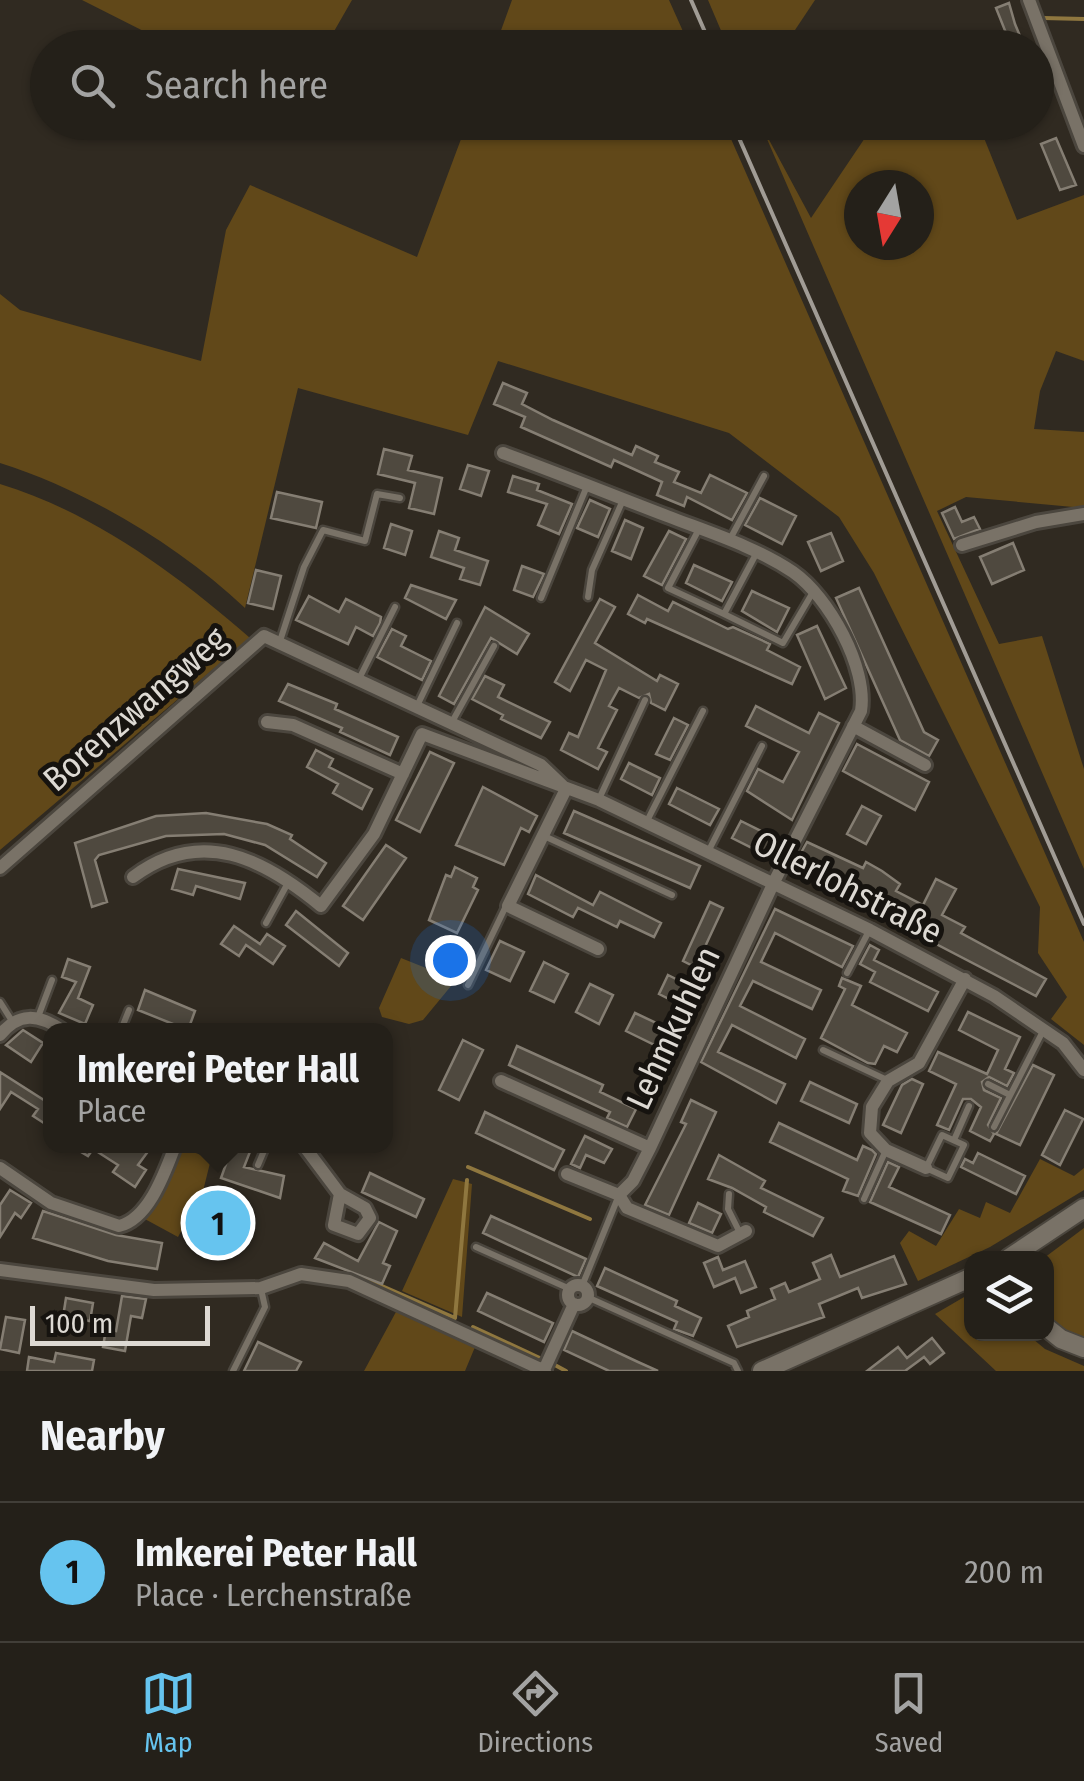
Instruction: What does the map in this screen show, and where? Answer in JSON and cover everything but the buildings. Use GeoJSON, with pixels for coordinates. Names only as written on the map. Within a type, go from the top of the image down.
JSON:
{"type":"FeatureCollection","features":[{"type":"Feature","properties":{"kind":"street"},"geometry":{"type":"LineString","coordinates":[[1029,0],[1040,30]]}},
{"type":"Feature","properties":{"kind":"street"},"geometry":{"type":"LineString","coordinates":[[1054,66],[1084,146]]}},
{"type":"Feature","properties":{"kind":"street"},"geometry":{"type":"LineString","coordinates":[[503,452],[699,528],[793,572],[814,591],[834,622],[864,693],[853,726],[925,765]]}},
{"type":"Feature","properties":{"kind":"street"},"geometry":{"type":"LineString","coordinates":[[962,545],[1036,522],[1084,514]]}},
{"type":"Feature","properties":{"kind":"street","name":"Ollerlohstraße"},"geometry":{"type":"LineString","coordinates":[[264,636],[541,764],[566,789]]}},
{"type":"Feature","properties":{"kind":"street","name":"Borenzwangweg"},"geometry":{"type":"LineString","coordinates":[[0,868],[264,636]]}},
{"type":"Feature","properties":{"kind":"street"},"geometry":{"type":"LineString","coordinates":[[133,876],[167,856],[196,851],[255,861],[290,880],[322,906],[374,834],[403,774],[293,725],[267,722]]}},
{"type":"Feature","properties":{"kind":"street","name":"Lehmkuhlen"},"geometry":{"type":"LineString","coordinates":[[619,1194],[633,1181],[650,1148],[774,882],[853,726]]}},
{"type":"Feature","properties":{"kind":"street","name":"Ollerlohstraße"},"geometry":{"type":"LineString","coordinates":[[403,774],[422,734],[599,800],[774,882],[965,979],[1063,1043],[1084,1070]]}},
{"type":"Feature","properties":{"kind":"street"},"geometry":{"type":"LineString","coordinates":[[566,789],[508,906],[598,949]]}},
{"type":"Feature","properties":{"kind":"street"},"geometry":{"type":"LineString","coordinates":[[926,1168],[886,1150],[870,1133],[872,1106],[888,1081],[919,1063],[965,979]]}},
{"type":"Feature","properties":{"kind":"street"},"geometry":{"type":"LineString","coordinates":[[0,1035],[12,1021],[38,1018],[48,1023]]}},
{"type":"Feature","properties":{"kind":"street"},"geometry":{"type":"LineString","coordinates":[[500,1081],[650,1148]]}},
{"type":"Feature","properties":{"kind":"street"},"geometry":{"type":"LineString","coordinates":[[0,1168],[51,1203],[118,1226],[130,1223],[142,1211],[171,1153]]}},
{"type":"Feature","properties":{"kind":"street"},"geometry":{"type":"LineString","coordinates":[[311,1153],[340,1194]]}},
{"type":"Feature","properties":{"kind":"street"},"geometry":{"type":"LineString","coordinates":[[567,1174],[619,1194],[627,1208],[718,1246],[743,1232]]}},
{"type":"Feature","properties":{"kind":"street"},"geometry":{"type":"LineString","coordinates":[[1020,1251],[1084,1208]]}},
{"type":"Feature","properties":{"kind":"street"},"geometry":{"type":"LineString","coordinates":[[0,1270],[154,1290],[261,1288],[301,1274],[349,1281],[544,1371],[578,1294]]}},
{"type":"Feature","properties":{"kind":"street"},"geometry":{"type":"LineString","coordinates":[[762,1371],[964,1280]]}},
{"type":"Feature","properties":{"kind":"street"},"geometry":{"type":"LineString","coordinates":[[1054,1334],[1084,1348]]}},
{"type":"Feature","properties":{"kind":"lane"},"geometry":{"type":"LineString","coordinates":[[728,542],[764,476]]}},
{"type":"Feature","properties":{"kind":"lane"},"geometry":{"type":"LineString","coordinates":[[541,598],[588,485]]}},
{"type":"Feature","properties":{"kind":"lane"},"geometry":{"type":"LineString","coordinates":[[280,643],[304,567],[323,530],[365,541],[377,494],[400,498]]}},
{"type":"Feature","properties":{"kind":"lane"},"geometry":{"type":"LineString","coordinates":[[588,597],[592,570],[624,499]]}},
{"type":"Feature","properties":{"kind":"lane"},"geometry":{"type":"LineString","coordinates":[[699,528],[668,588],[782,644],[814,591]]}},
{"type":"Feature","properties":{"kind":"lane"},"geometry":{"type":"LineString","coordinates":[[724,614],[756,554]]}},
{"type":"Feature","properties":{"kind":"lane"},"geometry":{"type":"LineString","coordinates":[[358,680],[395,608]]}},
{"type":"Feature","properties":{"kind":"lane"},"geometry":{"type":"LineString","coordinates":[[416,707],[456,624]]}},
{"type":"Feature","properties":{"kind":"lane"},"geometry":{"type":"LineString","coordinates":[[451,724],[494,646]]}},
{"type":"Feature","properties":{"kind":"lane"},"geometry":{"type":"LineString","coordinates":[[599,800],[645,700]]}},
{"type":"Feature","properties":{"kind":"lane"},"geometry":{"type":"LineString","coordinates":[[646,822],[704,711]]}},
{"type":"Feature","properties":{"kind":"lane"},"geometry":{"type":"LineString","coordinates":[[708,851],[762,746]]}},
{"type":"Feature","properties":{"kind":"lane"},"geometry":{"type":"LineString","coordinates":[[543,836],[672,896]]}},
{"type":"Feature","properties":{"kind":"lane"},"geometry":{"type":"LineString","coordinates":[[266,923],[290,880]]}},
{"type":"Feature","properties":{"kind":"lane"},"geometry":{"type":"LineString","coordinates":[[468,985],[503,906],[508,906]]}},
{"type":"Feature","properties":{"kind":"lane"},"geometry":{"type":"LineString","coordinates":[[847,973],[870,930]]}},
{"type":"Feature","properties":{"kind":"lane"},"geometry":{"type":"LineString","coordinates":[[38,1018],[52,980]]}},
{"type":"Feature","properties":{"kind":"lane"},"geometry":{"type":"LineString","coordinates":[[0,1002],[12,1021]]}},
{"type":"Feature","properties":{"kind":"lane"},"geometry":{"type":"LineString","coordinates":[[123,1023],[128,1010]]}},
{"type":"Feature","properties":{"kind":"lane"},"geometry":{"type":"LineString","coordinates":[[994,1128],[1043,1030]]}},
{"type":"Feature","properties":{"kind":"lane"},"geometry":{"type":"LineString","coordinates":[[823,1050],[888,1081]]}},
{"type":"Feature","properties":{"kind":"lane"},"geometry":{"type":"LineString","coordinates":[[988,1084],[1010,1095]]}},
{"type":"Feature","properties":{"kind":"lane"},"geometry":{"type":"LineString","coordinates":[[954,1140],[969,1106]]}},
{"type":"Feature","properties":{"kind":"lane"},"geometry":{"type":"LineString","coordinates":[[942,1135],[954,1140],[964,1145],[948,1178],[926,1168],[942,1135]]}},
{"type":"Feature","properties":{"kind":"lane"},"geometry":{"type":"LineString","coordinates":[[864,1199],[886,1150]]}},
{"type":"Feature","properties":{"kind":"lane"},"geometry":{"type":"LineString","coordinates":[[258,1166],[263,1153]]}},
{"type":"Feature","properties":{"kind":"lane","name":"Lehmkuhlen"},"geometry":{"type":"LineString","coordinates":[[578,1294],[619,1194]]}},
{"type":"Feature","properties":{"kind":"lane"},"geometry":{"type":"LineString","coordinates":[[728,1194],[728,1209],[743,1232]]}},
{"type":"Feature","properties":{"kind":"lane"},"geometry":{"type":"LineString","coordinates":[[476,1247],[736,1367]]}},
{"type":"Feature","properties":{"kind":"lane"},"geometry":{"type":"LineString","coordinates":[[234,1371],[265,1306],[261,1288]]}},
{"type":"Feature","properties":{"kind":"shaded area"},"geometry":{"type":"Polygon","coordinates":[[[82,0],[352,0],[335,30],[141,30],[82,0]]]}},
{"type":"Feature","properties":{"kind":"shaded area"},"geometry":{"type":"Polygon","coordinates":[[[512,0],[669,0],[682,30],[501,30],[512,0]]]}},
{"type":"Feature","properties":{"kind":"shaded area"},"geometry":{"type":"Polygon","coordinates":[[[708,0],[815,0],[795,30],[721,30],[708,0]]]}},
{"type":"Feature","properties":{"kind":"shaded area"},"geometry":{"type":"Polygon","coordinates":[[[461,140],[731,140],[1084,942],[1084,1045],[1051,1019],[1067,997],[1038,953],[1040,907],[874,573],[839,517],[729,433],[498,361],[468,435],[298,388],[245,608],[191,563],[130,522],[66,489],[0,463],[0,294],[20,310],[201,361],[226,230],[250,185],[417,257],[461,140]]]}},
{"type":"Feature","properties":{"kind":"shaded area"},"geometry":{"type":"Polygon","coordinates":[[[767,140],[811,218],[864,140],[985,140],[1017,220],[1084,195],[1084,361],[1056,351],[1040,391],[1034,429],[1084,432],[1084,508],[966,497],[937,511],[999,644],[1042,636],[1084,769],[1084,869],[767,140]]]}},
{"type":"Feature","properties":{"kind":"shaded area"},"geometry":{"type":"Polygon","coordinates":[[[0,484],[101,528],[194,591],[250,638],[0,850],[0,484]]]}},
{"type":"Feature","properties":{"kind":"shaded area"},"geometry":{"type":"Polygon","coordinates":[[[401,958],[456,980],[423,1020],[409,1024],[382,1017],[379,1008],[401,958]]]}},
{"type":"Feature","properties":{"kind":"shaded area"},"geometry":{"type":"Polygon","coordinates":[[[175,1153],[196,1153],[211,1159],[203,1191],[178,1237],[143,1218],[175,1153]]]}},
{"type":"Feature","properties":{"kind":"shaded area"},"geometry":{"type":"Polygon","coordinates":[[[1040,1159],[1074,1176],[1084,1168],[1084,1190],[990,1247],[964,1251],[964,1259],[918,1281],[900,1243],[909,1231],[936,1246],[959,1209],[980,1218],[986,1202],[1010,1213],[1040,1159]]]}},
{"type":"Feature","properties":{"kind":"shaded area"},"geometry":{"type":"Polygon","coordinates":[[[453,1179],[472,1184],[462,1317],[402,1291],[453,1179]]]}},
{"type":"Feature","properties":{"kind":"shaded area"},"geometry":{"type":"Polygon","coordinates":[[[1084,1228],[1084,1338],[1065,1332],[1054,1321],[1053,1251],[1084,1228]]]}},
{"type":"Feature","properties":{"kind":"shaded area"},"geometry":{"type":"Polygon","coordinates":[[[964,1297],[964,1341],[1035,1341],[1084,1366],[1084,1371],[996,1371],[935,1314],[964,1297]]]}},
{"type":"Feature","properties":{"kind":"shaded area"},"geometry":{"type":"Polygon","coordinates":[[[397,1310],[475,1347],[465,1371],[364,1371],[397,1310]]]}},
{"type":"Feature","properties":{"kind":"waterway"},"geometry":{"type":"LineString","coordinates":[[1043,18],[1084,19]]}},
{"type":"Feature","properties":{"kind":"waterway"},"geometry":{"type":"LineString","coordinates":[[468,1167],[590,1219]]}},
{"type":"Feature","properties":{"kind":"waterway"},"geometry":{"type":"LineString","coordinates":[[350,1272],[455,1318],[467,1180]]}},
{"type":"Feature","properties":{"kind":"waterway"},"geometry":{"type":"LineString","coordinates":[[473,1327],[544,1360]]}},
{"type":"Feature","properties":{"kind":"waterway"},"geometry":{"type":"LineString","coordinates":[[553,1364],[566,1371]]}},
{"type":"Feature","properties":{"kind":"railway"},"geometry":{"type":"LineString","coordinates":[[691,0],[704,30]]}},
{"type":"Feature","properties":{"kind":"railway"},"geometry":{"type":"LineString","coordinates":[[740,140],[1084,924]]}},
{"type":"Feature","properties":{"kind":"place","name":"Imkerei Peter Hall"},"geometry":{"type":"Point","coordinates":[218,1223]}}]}
